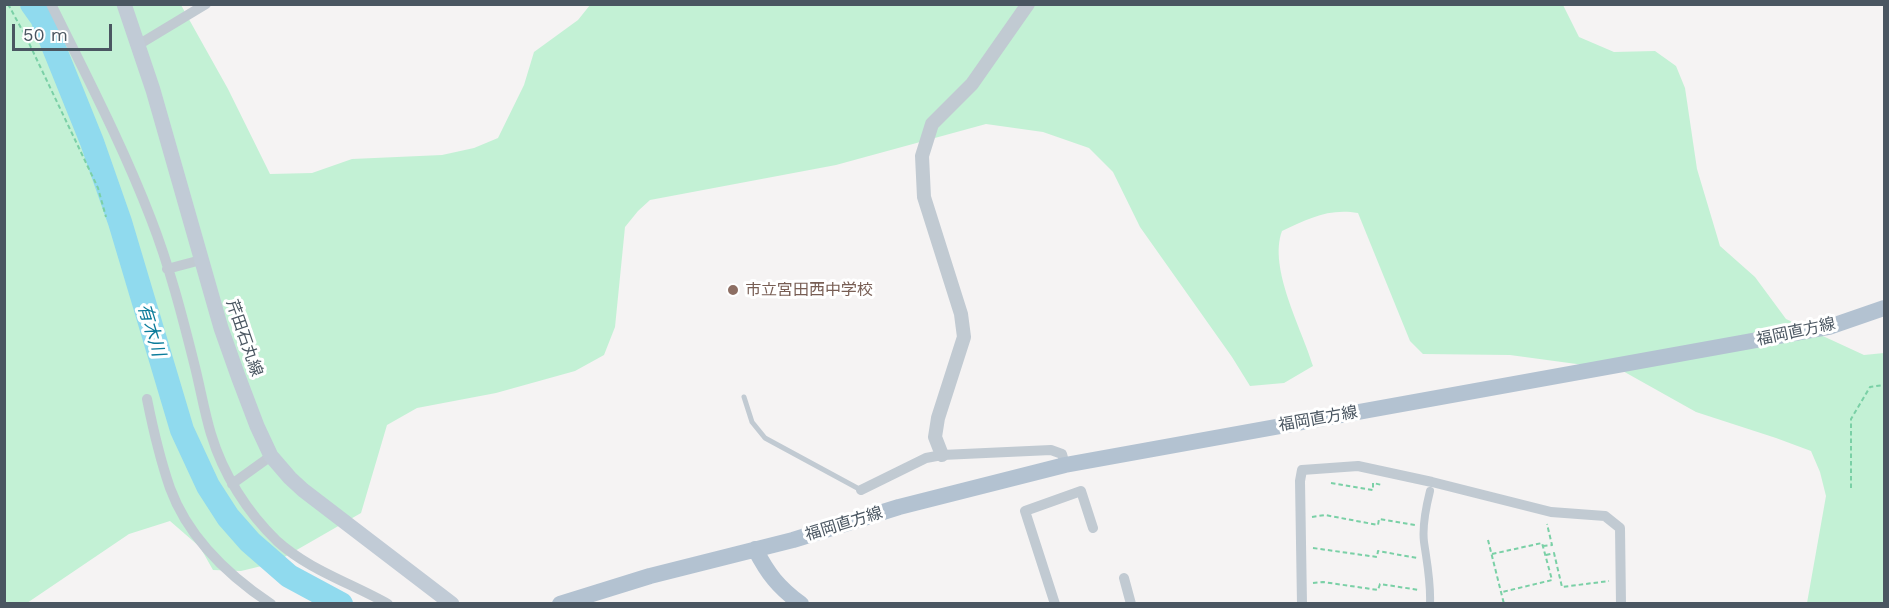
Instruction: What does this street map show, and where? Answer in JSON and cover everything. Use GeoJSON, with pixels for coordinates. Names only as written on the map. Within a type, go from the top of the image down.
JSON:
{"type":"FeatureCollection","features":[{"type":"Feature","properties":{"kind":"main road","name":"芹田石丸線"},"geometry":{"type":"LineString","coordinates":[[124,4],[172,150],[221,328],[257,426],[271,456],[303,490],[452,603]]}},
{"type":"Feature","properties":{"kind":"main road","name":"福岡直方線"},"geometry":{"type":"LineString","coordinates":[[560,603],[650,576],[793,540],[899,507],[1065,465],[1829,327],[1884,308]]}},
{"type":"Feature","properties":{"kind":"main road"},"geometry":{"type":"LineString","coordinates":[[755,549],[766,571],[779,586],[801,603]]}},
{"type":"Feature","properties":{"kind":"street"},"geometry":{"type":"LineString","coordinates":[[51,4],[151,220],[194,361],[211,433],[221,463],[232,484],[277,540],[305,563],[388,603]]}},
{"type":"Feature","properties":{"kind":"street"},"geometry":{"type":"LineString","coordinates":[[138,45],[206,4]]}},
{"type":"Feature","properties":{"kind":"street"},"geometry":{"type":"LineString","coordinates":[[942,455],[935,437],[938,418],[964,337],[960,314],[924,197],[922,156],[932,124],[972,84],[1028,4]]}},
{"type":"Feature","properties":{"kind":"street"},"geometry":{"type":"LineString","coordinates":[[167,269],[201,260]]}},
{"type":"Feature","properties":{"kind":"street"},"geometry":{"type":"LineString","coordinates":[[147,399],[170,489],[185,520],[220,564],[245,587],[271,603]]}},
{"type":"Feature","properties":{"kind":"street"},"geometry":{"type":"LineString","coordinates":[[861,490],[926,458],[942,455],[1051,450],[1062,454],[1065,465]]}},
{"type":"Feature","properties":{"kind":"street"},"geometry":{"type":"LineString","coordinates":[[232,484],[271,456]]}},
{"type":"Feature","properties":{"kind":"street"},"geometry":{"type":"LineString","coordinates":[[1302,603],[1300,481],[1302,470],[1358,466],[1431,486],[1543,510],[1605,516],[1620,528],[1621,603]]}},
{"type":"Feature","properties":{"kind":"street"},"geometry":{"type":"LineString","coordinates":[[1430,603],[1424,527],[1431,486]]}},
{"type":"Feature","properties":{"kind":"street"},"geometry":{"type":"LineString","coordinates":[[1055,603],[1025,511],[1082,491],[1094,528]]}},
{"type":"Feature","properties":{"kind":"street"},"geometry":{"type":"LineString","coordinates":[[1124,578],[1131,603]]}},
{"type":"Feature","properties":{"kind":"lane"},"geometry":{"type":"LineString","coordinates":[[744,397],[752,422],[765,438],[861,490]]}},
{"type":"Feature","properties":{"kind":"path"},"geometry":{"type":"LineString","coordinates":[[8,4],[98,188],[106,217]]}},
{"type":"Feature","properties":{"kind":"path"},"geometry":{"type":"LineString","coordinates":[[1851,488],[1851,419],[1870,387],[1884,385]]}},
{"type":"Feature","properties":{"kind":"path"},"geometry":{"type":"LineString","coordinates":[[1331,483],[1373,490],[1373,483],[1383,485]]}},
{"type":"Feature","properties":{"kind":"path"},"geometry":{"type":"LineString","coordinates":[[1492,554],[1542,543],[1543,546],[1552,545],[1543,510]]}},
{"type":"Feature","properties":{"kind":"path"},"geometry":{"type":"LineString","coordinates":[[1300,518],[1325,515],[1377,525],[1378,519],[1424,527]]}},
{"type":"Feature","properties":{"kind":"path"},"geometry":{"type":"LineString","coordinates":[[1488,540],[1504,603]]}},
{"type":"Feature","properties":{"kind":"path"},"geometry":{"type":"LineString","coordinates":[[1502,592],[1552,580],[1543,546]]}},
{"type":"Feature","properties":{"kind":"path"},"geometry":{"type":"LineString","coordinates":[[1301,548],[1310,547],[1377,557],[1378,551],[1427,560]]}},
{"type":"Feature","properties":{"kind":"path"},"geometry":{"type":"LineString","coordinates":[[1545,555],[1554,553],[1562,587],[1599,581],[1621,581]]}},
{"type":"Feature","properties":{"kind":"path"},"geometry":{"type":"LineString","coordinates":[[1301,583],[1323,582],[1378,590],[1380,584],[1430,592]]}},
{"type":"Feature","properties":{"kind":"green space"},"geometry":{"type":"Polygon","coordinates":[[[4,5],[181,5],[228,89],[270,174],[312,173],[352,159],[442,155],[474,148],[498,138],[524,85],[534,52],[578,20],[590,5],[1563,5],[1579,37],[1614,52],[1655,51],[1676,66],[1685,88],[1697,169],[1720,246],[1755,277],[1786,319],[1864,355],[1884,353],[1884,603],[1807,603],[1826,496],[1820,472],[1811,451],[1696,412],[1621,370],[1510,355],[1423,354],[1410,341],[1358,213],[1328,213],[1282,231],[1279,262],[1283,280],[1313,366],[1284,383],[1250,386],[1140,227],[1113,172],[1089,148],[1043,132],[986,124],[836,165],[650,200],[625,227],[615,327],[604,355],[575,371],[496,393],[417,408],[387,425],[361,513],[274,563],[241,571],[213,570],[200,547],[170,521],[129,534],[27,603],[5,603],[4,5]]]}},
{"type":"Feature","properties":{"kind":"waterway","name":"有木川"},"geometry":{"type":"LineString","coordinates":[[32,4],[42,18],[92,142],[120,222],[182,430],[208,486],[228,517],[250,542],[289,576],[341,604]]}},
{"type":"Feature","properties":{"kind":"place","name":"市立宮田西中学校"},"geometry":{"type":"Point","coordinates":[733,290]}}]}
